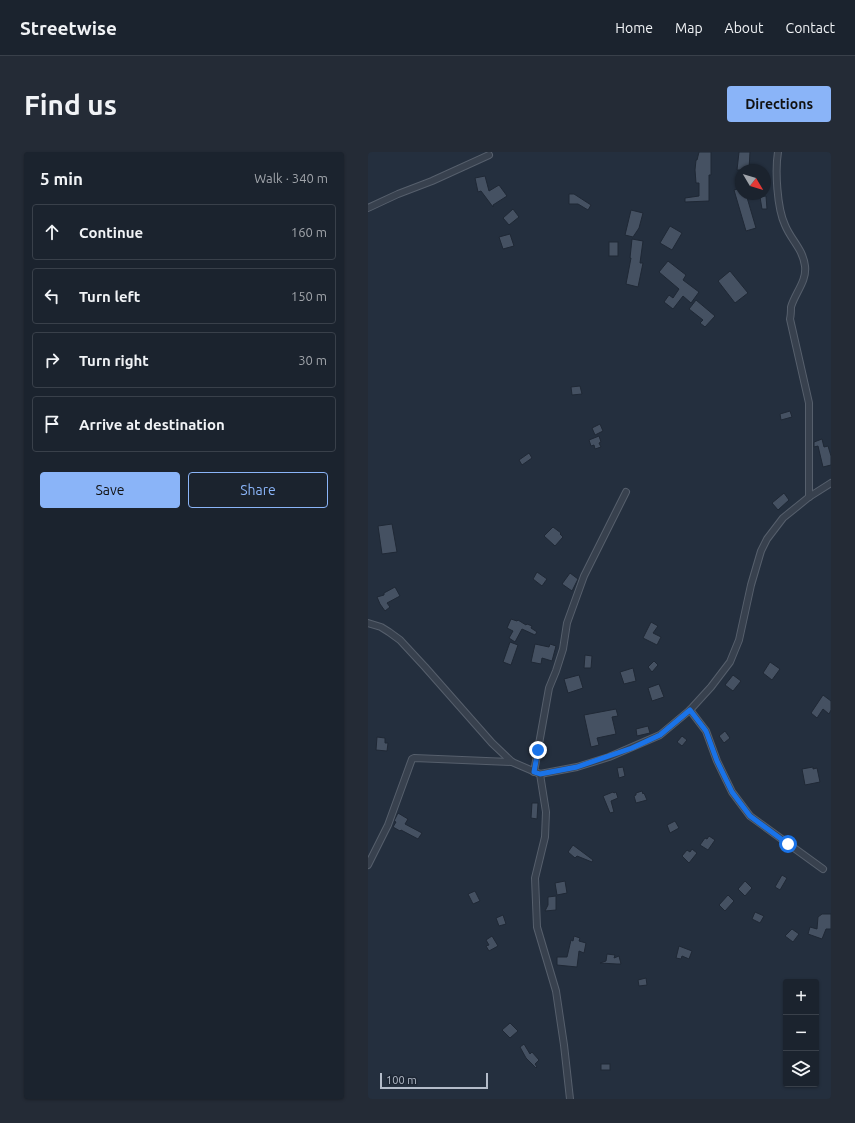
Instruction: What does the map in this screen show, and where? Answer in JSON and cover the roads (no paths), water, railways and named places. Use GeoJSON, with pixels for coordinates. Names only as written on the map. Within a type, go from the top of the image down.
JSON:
{"type":"FeatureCollection","features":[{"type":"Feature","properties":{"kind":"street"},"geometry":{"type":"LineString","coordinates":[[778,152],[777,185],[785,226],[800,248],[806,267],[803,281],[792,306],[790,319],[809,403],[809,498]]}},
{"type":"Feature","properties":{"kind":"street"},"geometry":{"type":"LineString","coordinates":[[368,208],[489,156]]}},
{"type":"Feature","properties":{"kind":"street"},"geometry":{"type":"LineString","coordinates":[[368,623],[381,627],[400,640],[425,666],[492,743],[512,762],[537,773],[577,767],[632,748],[660,735],[690,710],[711,687],[730,662],[739,640],[751,585],[761,552],[767,539],[783,518],[831,483]]}},
{"type":"Feature","properties":{"kind":"street"},"geometry":{"type":"LineString","coordinates":[[570,1099],[556,991],[537,927],[535,878],[545,837],[546,812],[537,773],[549,688],[563,649],[567,624],[584,576],[626,492]]}},
{"type":"Feature","properties":{"kind":"street"},"geometry":{"type":"LineString","coordinates":[[690,710],[706,731],[717,761],[732,792],[750,816],[823,869]]}},
{"type":"Feature","properties":{"kind":"street"},"geometry":{"type":"LineString","coordinates":[[368,865],[388,825],[412,759],[512,762]]}}]}
